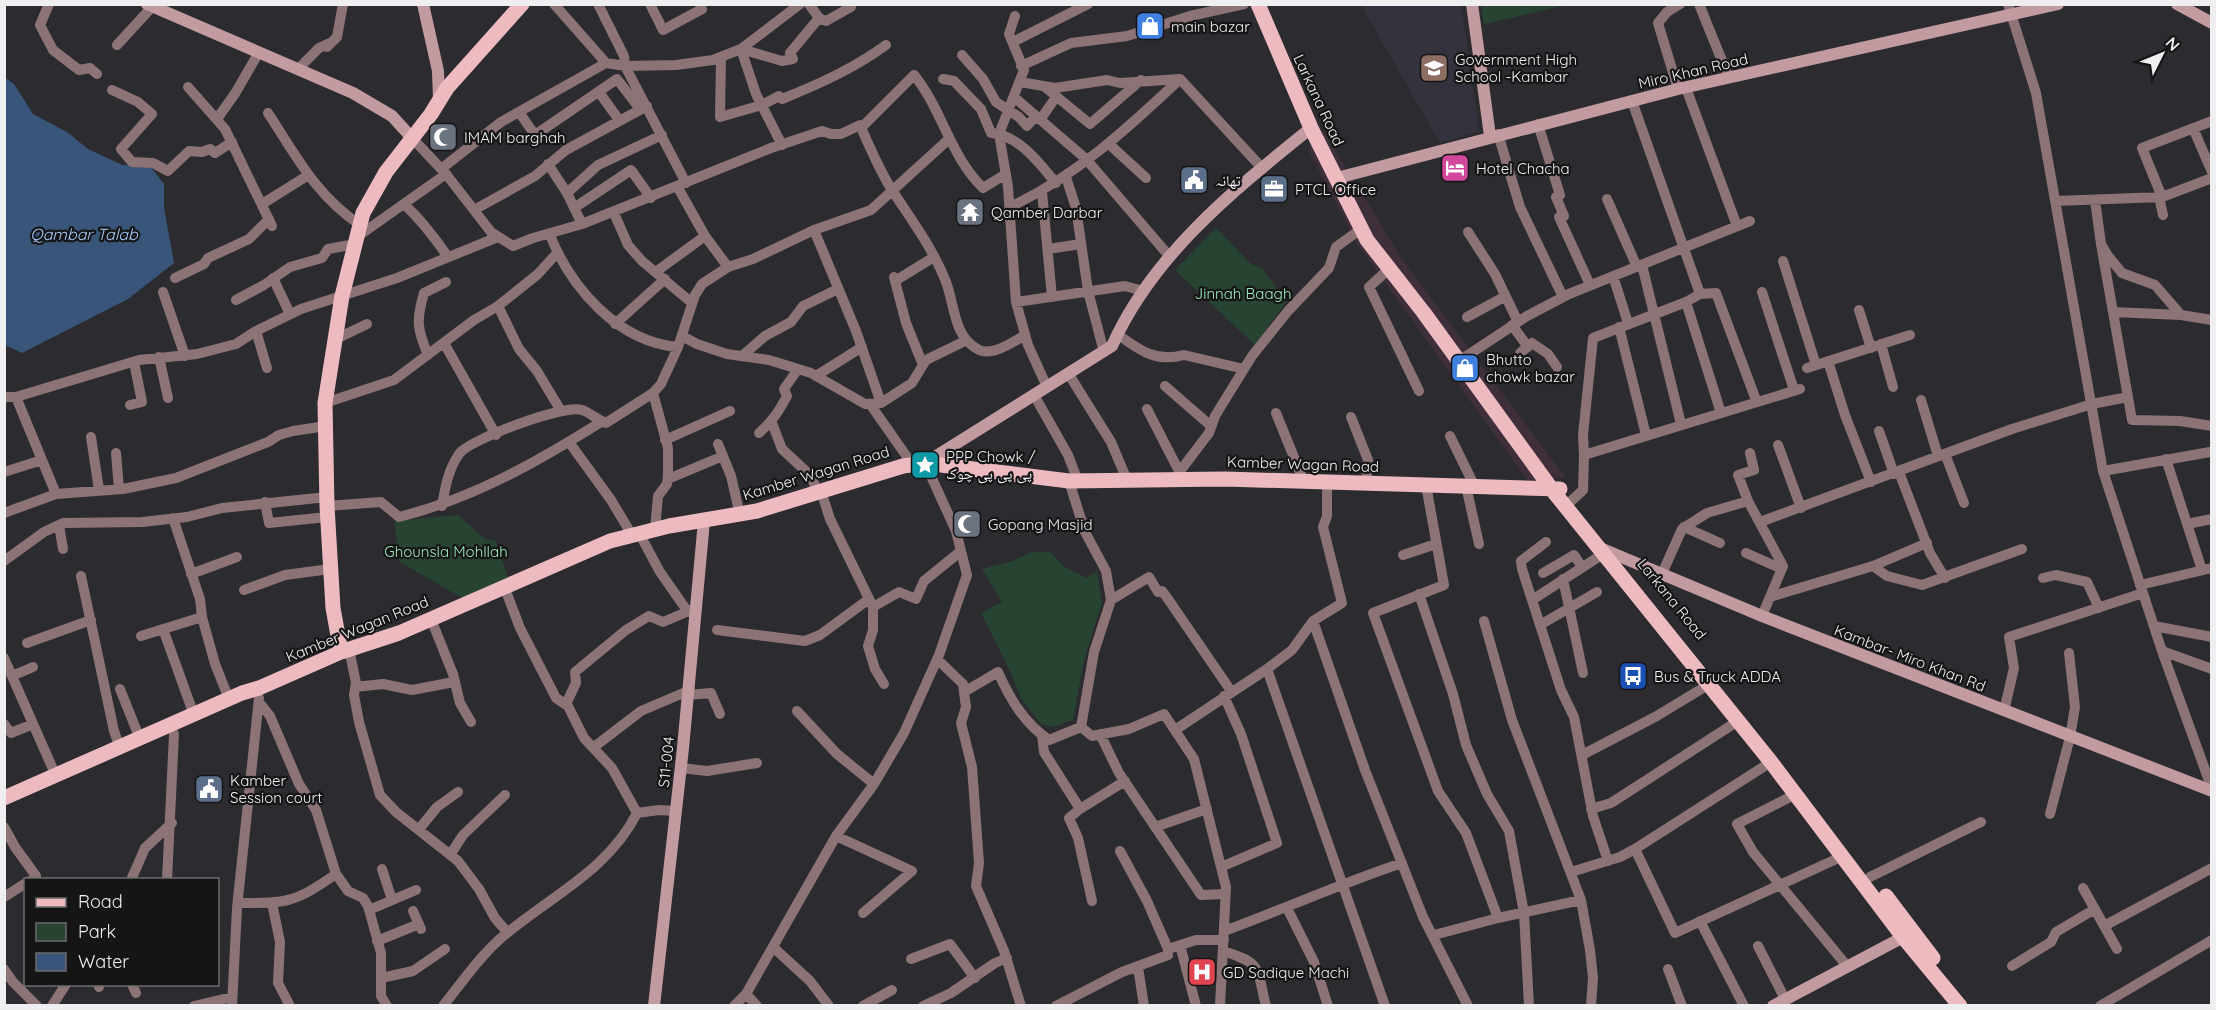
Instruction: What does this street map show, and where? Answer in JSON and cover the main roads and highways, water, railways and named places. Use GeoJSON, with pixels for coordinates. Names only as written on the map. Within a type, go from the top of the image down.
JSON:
{"type":"FeatureCollection","features":[{"type":"Feature","properties":{"kind":"main road"},"geometry":{"type":"LineString","coordinates":[[345,651],[333,608],[327,506],[325,403],[342,296],[363,213],[386,172],[438,99],[522,4]]}},
{"type":"Feature","properties":{"kind":"main road","name":"Larkana Road"},"geometry":{"type":"LineString","coordinates":[[1258,4],[1311,128],[1360,229],[1556,490],[1870,877],[1960,1005]]}},
{"type":"Feature","properties":{"kind":"main road","name":"Larkana Road"},"geometry":{"type":"LineString","coordinates":[[1352,210],[1465,357],[1556,490],[1570,502],[1605,552]]}},
{"type":"Feature","properties":{"kind":"main road","name":"Kamber Wagan Road"},"geometry":{"type":"LineString","coordinates":[[4,807],[174,734],[259,695],[345,651],[432,619],[610,541],[740,514],[919,464],[1074,481],[1177,476],[1556,490]]}},
{"type":"Feature","properties":{"kind":"main road","name":"Larkana Road"},"geometry":{"type":"LineString","coordinates":[[1678,641],[1708,685],[1843,856],[1971,1005]]}},
{"type":"Feature","properties":{"kind":"main road","name":"Kamber Wagan Road"},"geometry":{"type":"LineString","coordinates":[[4,798],[229,699],[259,695]]}},
{"type":"Feature","properties":{"kind":"water","name":"Qambar Talab"},"geometry":{"type":"Polygon","coordinates":[[[4,77],[14,84],[33,114],[67,132],[88,149],[122,165],[150,166],[164,184],[164,208],[174,263],[128,299],[22,353],[5,345],[4,77]]]}},
{"type":"Feature","properties":{"kind":"place","name":"main bazar"},"geometry":{"type":"Point","coordinates":[1150,26]}},
{"type":"Feature","properties":{"kind":"place","name":"Government High School -Kambar"},"geometry":{"type":"Point","coordinates":[1434,68]}},
{"type":"Feature","properties":{"kind":"place","name":"IMAM barghah"},"geometry":{"type":"Point","coordinates":[443,137]}},
{"type":"Feature","properties":{"kind":"place","name":"Hotel Chacha"},"geometry":{"type":"Point","coordinates":[1455,168]}},
{"type":"Feature","properties":{"kind":"place","name":"تھانہ"},"geometry":{"type":"Point","coordinates":[1194,180]}},
{"type":"Feature","properties":{"kind":"place","name":"PTCL Office"},"geometry":{"type":"Point","coordinates":[1274,189]}},
{"type":"Feature","properties":{"kind":"place","name":"Qamber Darbar"},"geometry":{"type":"Point","coordinates":[970,212]}},
{"type":"Feature","properties":{"kind":"place","name":"Bhutto chowk bazar"},"geometry":{"type":"Point","coordinates":[1465,368]}},
{"type":"Feature","properties":{"kind":"place","name":"PPP Chowk / پی پی پی چوک"},"geometry":{"type":"Point","coordinates":[925,465]}},
{"type":"Feature","properties":{"kind":"place","name":"Gopang Masjid"},"geometry":{"type":"Point","coordinates":[967,524]}},
{"type":"Feature","properties":{"kind":"place","name":"Bus & Truck ADDA"},"geometry":{"type":"Point","coordinates":[1633,676]}},
{"type":"Feature","properties":{"kind":"place","name":"Kamber Session court"},"geometry":{"type":"Point","coordinates":[209,789]}},
{"type":"Feature","properties":{"kind":"place","name":"GD Sadique Machi"},"geometry":{"type":"Point","coordinates":[1202,972]}},
{"type":"Feature","properties":{"kind":"park label","name":"Jinnah Baagh"},"geometry":{"type":"Point","coordinates":[1243,293]}},
{"type":"Feature","properties":{"kind":"park label","name":"Ghounsla Mohllah"},"geometry":{"type":"Point","coordinates":[446,551]}}]}
